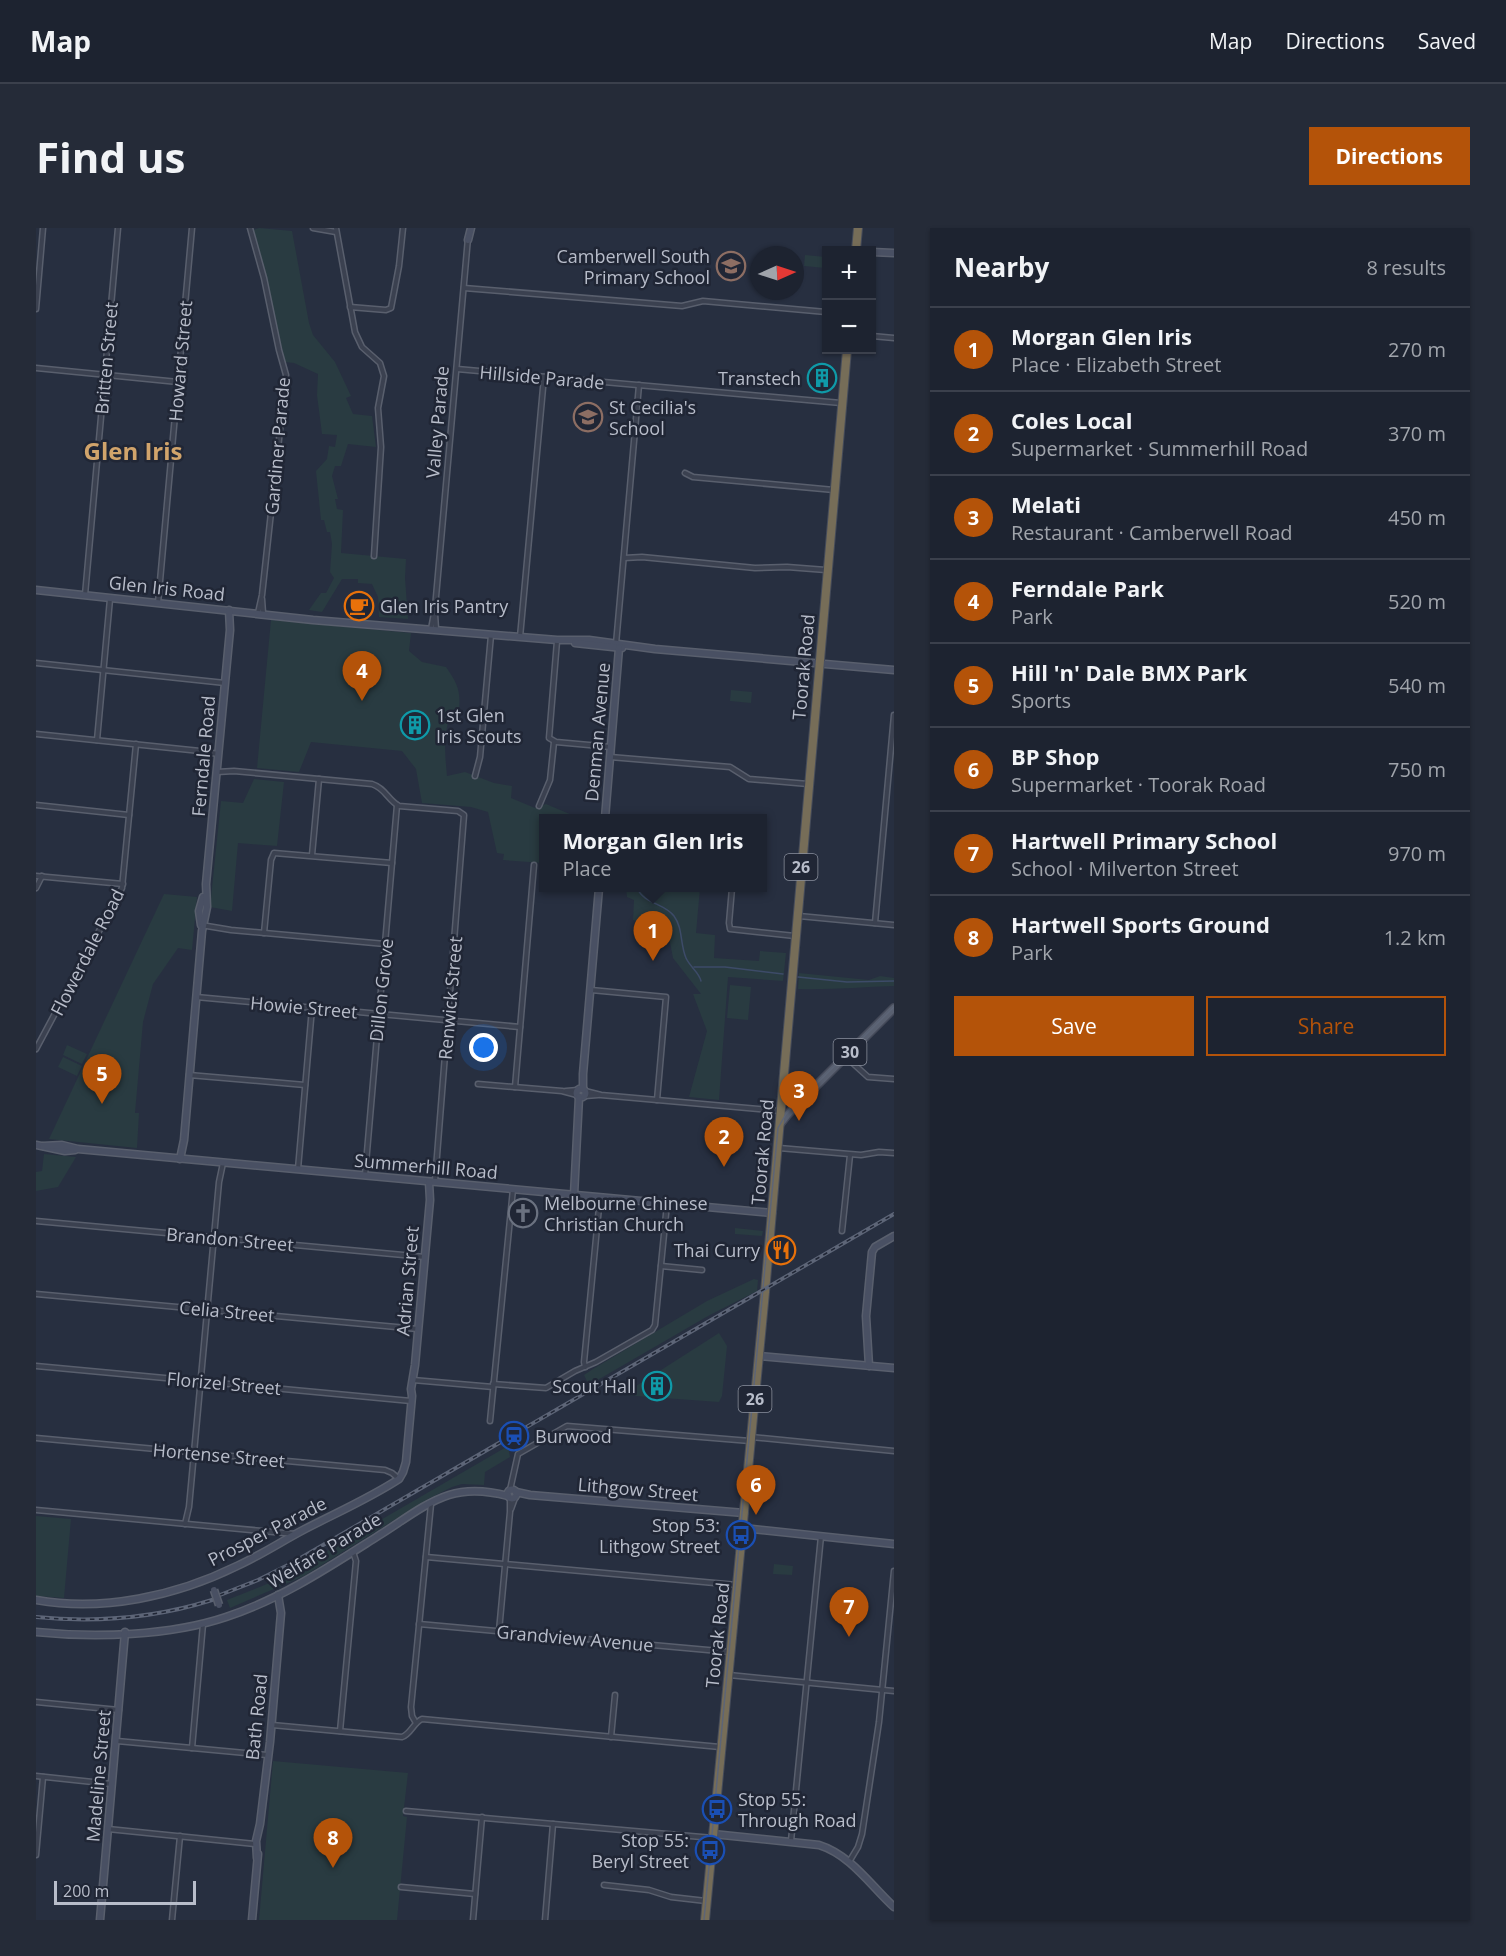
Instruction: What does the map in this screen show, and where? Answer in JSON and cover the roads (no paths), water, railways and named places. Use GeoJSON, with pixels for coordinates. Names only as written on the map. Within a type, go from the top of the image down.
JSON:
{"type":"FeatureCollection","features":[{"type":"Feature","properties":{"kind":"highway"},"geometry":{"type":"LineString","coordinates":[[857,246],[858,228]]}},
{"type":"Feature","properties":{"kind":"highway","name":"Toorak Road"},"geometry":{"type":"LineString","coordinates":[[705,1920],[759,1356],[847,354]]}},
{"type":"Feature","properties":{"kind":"main road","name":"30"},"geometry":{"type":"LineString","coordinates":[[778,1131],[782,1121],[795,1107],[894,1008]]}},
{"type":"Feature","properties":{"kind":"main road"},"geometry":{"type":"LineString","coordinates":[[781,1099],[785,1107],[795,1107]]}},
{"type":"Feature","properties":{"kind":"street"},"geometry":{"type":"LineString","coordinates":[[36,309],[43,228]]}},
{"type":"Feature","properties":{"kind":"street","name":"Britten Street"},"geometry":{"type":"LineString","coordinates":[[85,595],[118,228]]}},
{"type":"Feature","properties":{"kind":"street","name":"Howard Street"},"geometry":{"type":"LineString","coordinates":[[158,603],[192,228]]}},
{"type":"Feature","properties":{"kind":"street","name":"Gardiner Parade"},"geometry":{"type":"LineString","coordinates":[[250,228],[286,375],[261,613]]}},
{"type":"Feature","properties":{"kind":"street"},"geometry":{"type":"LineString","coordinates":[[313,228],[336,230],[356,337],[365,351],[380,363],[383,372],[378,408],[381,447],[374,556]]}},
{"type":"Feature","properties":{"kind":"street"},"geometry":{"type":"LineString","coordinates":[[321,229],[329,228]]}},
{"type":"Feature","properties":{"kind":"street"},"geometry":{"type":"LineString","coordinates":[[350,308],[386,310],[391,308],[403,228]]}},
{"type":"Feature","properties":{"kind":"street","name":"Valley Parade"},"geometry":{"type":"LineString","coordinates":[[433,629],[469,228]]}},
{"type":"Feature","properties":{"kind":"street"},"geometry":{"type":"LineString","coordinates":[[876,252],[894,254]]}},
{"type":"Feature","properties":{"kind":"street"},"geometry":{"type":"LineString","coordinates":[[464,286],[682,306],[703,301],[822,312]]}},
{"type":"Feature","properties":{"kind":"street"},"geometry":{"type":"LineString","coordinates":[[876,336],[894,338]]}},
{"type":"Feature","properties":{"kind":"street"},"geometry":{"type":"LineString","coordinates":[[36,368],[178,382]]}},
{"type":"Feature","properties":{"kind":"street","name":"Hillside Parade"},"geometry":{"type":"LineString","coordinates":[[457,369],[842,403]]}},
{"type":"Feature","properties":{"kind":"street"},"geometry":{"type":"LineString","coordinates":[[520,637],[544,377]]}},
{"type":"Feature","properties":{"kind":"street"},"geometry":{"type":"LineString","coordinates":[[617,646],[639,385]]}},
{"type":"Feature","properties":{"kind":"street"},"geometry":{"type":"LineString","coordinates":[[685,473],[693,477],[834,490]]}},
{"type":"Feature","properties":{"kind":"street"},"geometry":{"type":"LineString","coordinates":[[624,556],[755,568],[787,567],[826,570]]}},
{"type":"Feature","properties":{"kind":"street","name":"Glen Iris Road"},"geometry":{"type":"LineString","coordinates":[[36,590],[296,616],[313,620],[894,670]]}},
{"type":"Feature","properties":{"kind":"street"},"geometry":{"type":"LineString","coordinates":[[97,740],[110,598]]}},
{"type":"Feature","properties":{"kind":"street","name":"Ferndale Road"},"geometry":{"type":"LineString","coordinates":[[182,1159],[202,927],[207,908],[206,884],[232,610]]}},
{"type":"Feature","properties":{"kind":"street"},"geometry":{"type":"LineString","coordinates":[[475,776],[480,757],[491,634]]}},
{"type":"Feature","properties":{"kind":"street"},"geometry":{"type":"LineString","coordinates":[[557,640],[549,738],[554,742],[611,747]]}},
{"type":"Feature","properties":{"kind":"street","name":"Glen Iris Road"},"geometry":{"type":"LineString","coordinates":[[557,640],[604,642]]}},
{"type":"Feature","properties":{"kind":"street","name":"Denman Avenue"},"geometry":{"type":"LineString","coordinates":[[604,642],[617,646],[626,645]]}},
{"type":"Feature","properties":{"kind":"street","name":"Glen Iris Road"},"geometry":{"type":"LineString","coordinates":[[626,645],[655,649]]}},
{"type":"Feature","properties":{"kind":"street","name":"Denman Avenue"},"geometry":{"type":"LineString","coordinates":[[605,814],[617,646]]}},
{"type":"Feature","properties":{"kind":"street"},"geometry":{"type":"LineString","coordinates":[[36,663],[225,682]]}},
{"type":"Feature","properties":{"kind":"street"},"geometry":{"type":"LineString","coordinates":[[875,923],[894,715]]}},
{"type":"Feature","properties":{"kind":"street"},"geometry":{"type":"LineString","coordinates":[[36,734],[218,753]]}},
{"type":"Feature","properties":{"kind":"street"},"geometry":{"type":"LineString","coordinates":[[540,806],[550,780],[554,742]]}},
{"type":"Feature","properties":{"kind":"street","name":"Flowerdale Road"},"geometry":{"type":"LineString","coordinates":[[36,1049],[123,884],[136,744]]}},
{"type":"Feature","properties":{"kind":"street"},"geometry":{"type":"LineString","coordinates":[[610,757],[730,767],[747,778],[808,784]]}},
{"type":"Feature","properties":{"kind":"street"},"geometry":{"type":"LineString","coordinates":[[217,770],[378,786],[397,805]]}},
{"type":"Feature","properties":{"kind":"street"},"geometry":{"type":"LineString","coordinates":[[312,855],[319,779]]}},
{"type":"Feature","properties":{"kind":"street"},"geometry":{"type":"LineString","coordinates":[[36,805],[129,815]]}},
{"type":"Feature","properties":{"kind":"street","name":"Renwick Street"},"geometry":{"type":"LineString","coordinates":[[397,805],[463,814],[465,820],[433,1182]]}},
{"type":"Feature","properties":{"kind":"street","name":"Dillon Grove"},"geometry":{"type":"LineString","coordinates":[[365,1176],[397,805]]}},
{"type":"Feature","properties":{"kind":"street"},"geometry":{"type":"LineString","coordinates":[[264,933],[271,860],[274,853],[392,862]]}},
{"type":"Feature","properties":{"kind":"street"},"geometry":{"type":"LineString","coordinates":[[515,1087],[534,865]]}},
{"type":"Feature","properties":{"kind":"street"},"geometry":{"type":"LineString","coordinates":[[36,876],[123,884]]}},
{"type":"Feature","properties":{"kind":"street"},"geometry":{"type":"LineString","coordinates":[[36,888],[42,876]]}},
{"type":"Feature","properties":{"kind":"street"},"geometry":{"type":"LineString","coordinates":[[573,1195],[599,892]]}},
{"type":"Feature","properties":{"kind":"street"},"geometry":{"type":"LineString","coordinates":[[732,892],[730,929],[795,936]]}},
{"type":"Feature","properties":{"kind":"street"},"geometry":{"type":"LineString","coordinates":[[796,916],[894,925]]}},
{"type":"Feature","properties":{"kind":"street"},"geometry":{"type":"LineString","coordinates":[[202,927],[386,944]]}},
{"type":"Feature","properties":{"kind":"street"},"geometry":{"type":"LineString","coordinates":[[590,990],[666,997],[657,1100]]}},
{"type":"Feature","properties":{"kind":"street","name":"Howie Street"},"geometry":{"type":"LineString","coordinates":[[196,997],[520,1027]]}},
{"type":"Feature","properties":{"kind":"street"},"geometry":{"type":"LineString","coordinates":[[298,1170],[312,1008]]}},
{"type":"Feature","properties":{"kind":"street"},"geometry":{"type":"LineString","coordinates":[[846,1056],[868,1077],[894,1080]]}},
{"type":"Feature","properties":{"kind":"street"},"geometry":{"type":"LineString","coordinates":[[189,1075],[305,1085]]}},
{"type":"Feature","properties":{"kind":"street"},"geometry":{"type":"LineString","coordinates":[[478,1084],[780,1111]]}},
{"type":"Feature","properties":{"kind":"street","name":"Summerhill Road"},"geometry":{"type":"LineString","coordinates":[[39,1146],[62,1145],[78,1149],[221,1163],[771,1213]]}},
{"type":"Feature","properties":{"kind":"street"},"geometry":{"type":"LineString","coordinates":[[777,1148],[850,1155],[894,1153]]}},
{"type":"Feature","properties":{"kind":"street"},"geometry":{"type":"LineString","coordinates":[[843,1231],[850,1155]]}},
{"type":"Feature","properties":{"kind":"street"},"geometry":{"type":"LineString","coordinates":[[188,1525],[221,1163]]}},
{"type":"Feature","properties":{"kind":"street","name":"Adrian Street"},"geometry":{"type":"LineString","coordinates":[[399,1479],[405,1468],[433,1182]]}},
{"type":"Feature","properties":{"kind":"street"},"geometry":{"type":"LineString","coordinates":[[490,1421],[513,1189]]}},
{"type":"Feature","properties":{"kind":"street"},"geometry":{"type":"LineString","coordinates":[[585,1367],[600,1197]]}},
{"type":"Feature","properties":{"kind":"street"},"geometry":{"type":"LineString","coordinates":[[414,1380],[544,1389],[597,1362],[654,1328],[667,1204]]}},
{"type":"Feature","properties":{"kind":"street","name":"Brandon Street"},"geometry":{"type":"LineString","coordinates":[[36,1221],[425,1257]]}},
{"type":"Feature","properties":{"kind":"street"},"geometry":{"type":"LineString","coordinates":[[869,1366],[866,1316],[872,1252],[874,1247],[894,1236]]}},
{"type":"Feature","properties":{"kind":"street"},"geometry":{"type":"LineString","coordinates":[[661,1266],[702,1270]]}},
{"type":"Feature","properties":{"kind":"street","name":"Celia Street"},"geometry":{"type":"LineString","coordinates":[[36,1294],[418,1329]]}},
{"type":"Feature","properties":{"kind":"street"},"geometry":{"type":"LineString","coordinates":[[759,1356],[894,1368]]}},
{"type":"Feature","properties":{"kind":"street","name":"Florizel Street"},"geometry":{"type":"LineString","coordinates":[[36,1366],[411,1398]]}},
{"type":"Feature","properties":{"kind":"street"},"geometry":{"type":"LineString","coordinates":[[500,1630],[516,1459],[520,1451],[565,1426],[894,1451]]}},
{"type":"Feature","properties":{"kind":"street","name":"Hortense Street"},"geometry":{"type":"LineString","coordinates":[[36,1438],[388,1471],[399,1479]]}},
{"type":"Feature","properties":{"kind":"street","name":"Prosper Parade"},"geometry":{"type":"LineString","coordinates":[[36,1600],[86,1604],[118,1602],[161,1593],[210,1578],[244,1563],[399,1479]]}},
{"type":"Feature","properties":{"kind":"street","name":"Lithgow Street"},"geometry":{"type":"LineString","coordinates":[[448,1495],[466,1492],[512,1494],[744,1513]]}},
{"type":"Feature","properties":{"kind":"street","name":"Welfare Parade"},"geometry":{"type":"LineString","coordinates":[[36,1632],[125,1634],[203,1624],[224,1618],[312,1579],[430,1503],[448,1495]]}},
{"type":"Feature","properties":{"kind":"street"},"geometry":{"type":"LineString","coordinates":[[416,1723],[411,1707],[430,1503]]}},
{"type":"Feature","properties":{"kind":"street"},"geometry":{"type":"LineString","coordinates":[[36,1510],[296,1534]]}},
{"type":"Feature","properties":{"kind":"street"},"geometry":{"type":"LineString","coordinates":[[743,1528],[894,1544]]}},
{"type":"Feature","properties":{"kind":"street"},"geometry":{"type":"LineString","coordinates":[[273,1532],[277,1545]]}},
{"type":"Feature","properties":{"kind":"street"},"geometry":{"type":"LineString","coordinates":[[791,1842],[821,1536]]}},
{"type":"Feature","properties":{"kind":"street"},"geometry":{"type":"LineString","coordinates":[[340,1731],[356,1561],[352,1552]]}},
{"type":"Feature","properties":{"kind":"street"},"geometry":{"type":"LineString","coordinates":[[426,1557],[737,1585]]}},
{"type":"Feature","properties":{"kind":"street"},"geometry":{"type":"LineString","coordinates":[[849,1862],[862,1834],[883,1690],[894,1570]]}},
{"type":"Feature","properties":{"kind":"street"},"geometry":{"type":"LineString","coordinates":[[210,1578],[224,1618]]}},
{"type":"Feature","properties":{"kind":"street","name":"Bath Road"},"geometry":{"type":"LineString","coordinates":[[252,1920],[257,1858],[256,1842],[261,1836],[260,1824],[281,1613],[280,1594]]}},
{"type":"Feature","properties":{"kind":"street"},"geometry":{"type":"LineString","coordinates":[[192,1748],[203,1624]]}},
{"type":"Feature","properties":{"kind":"street","name":"Grandview Avenue"},"geometry":{"type":"LineString","coordinates":[[419,1624],[731,1652]]}},
{"type":"Feature","properties":{"kind":"street","name":"Madeline Street"},"geometry":{"type":"LineString","coordinates":[[100,1920],[125,1634]]}},
{"type":"Feature","properties":{"kind":"street"},"geometry":{"type":"LineString","coordinates":[[729,1675],[894,1691]]}},
{"type":"Feature","properties":{"kind":"street"},"geometry":{"type":"LineString","coordinates":[[611,1737],[615,1695]]}},
{"type":"Feature","properties":{"kind":"street"},"geometry":{"type":"LineString","coordinates":[[36,1702],[119,1710]]}},
{"type":"Feature","properties":{"kind":"street"},"geometry":{"type":"LineString","coordinates":[[271,1725],[402,1737],[407,1735],[422,1719],[722,1747]]}},
{"type":"Feature","properties":{"kind":"street"},"geometry":{"type":"LineString","coordinates":[[117,1741],[267,1755]]}},
{"type":"Feature","properties":{"kind":"street"},"geometry":{"type":"LineString","coordinates":[[36,1776],[112,1784]]}},
{"type":"Feature","properties":{"kind":"street"},"geometry":{"type":"LineString","coordinates":[[36,1856],[43,1777]]}},
{"type":"Feature","properties":{"kind":"street"},"geometry":{"type":"LineString","coordinates":[[406,1811],[819,1845],[829,1848],[849,1862],[894,1907]]}},
{"type":"Feature","properties":{"kind":"street"},"geometry":{"type":"LineString","coordinates":[[473,1920],[482,1817]]}},
{"type":"Feature","properties":{"kind":"street"},"geometry":{"type":"LineString","coordinates":[[545,1920],[553,1824]]}},
{"type":"Feature","properties":{"kind":"street"},"geometry":{"type":"LineString","coordinates":[[108,1829],[256,1842]]}},
{"type":"Feature","properties":{"kind":"street"},"geometry":{"type":"LineString","coordinates":[[172,1920],[180,1836]]}},
{"type":"Feature","properties":{"kind":"street"},"geometry":{"type":"LineString","coordinates":[[604,1885],[649,1890],[671,1898],[707,1901]]}},
{"type":"Feature","properties":{"kind":"street"},"geometry":{"type":"LineString","coordinates":[[401,1887],[475,1894]]}},
{"type":"Feature","properties":{"kind":"waterway"},"geometry":{"type":"LineString","coordinates":[[639,892],[674,916],[679,926],[686,958],[701,981]]}},
{"type":"Feature","properties":{"kind":"waterway"},"geometry":{"type":"LineString","coordinates":[[694,967],[725,967],[783,974]]}},
{"type":"Feature","properties":{"kind":"waterway"},"geometry":{"type":"LineString","coordinates":[[798,977],[847,982],[894,981]]}},
{"type":"Feature","properties":{"kind":"tram line"},"geometry":{"type":"LineString","coordinates":[[704,1920],[778,1128],[786,1114],[894,1007]]}},
{"type":"Feature","properties":{"kind":"railway"},"geometry":{"type":"LineString","coordinates":[[220,1595],[292,1563],[894,1214]]}},
{"type":"Feature","properties":{"kind":"railway"},"geometry":{"type":"LineString","coordinates":[[36,1617],[125,1618],[169,1611],[212,1600]]}},
{"type":"Feature","properties":{"kind":"place","name":"Camberwell South Primary School"},"geometry":{"type":"Point","coordinates":[731,266]}},
{"type":"Feature","properties":{"kind":"place","name":"Transtech"},"geometry":{"type":"Point","coordinates":[822,378]}},
{"type":"Feature","properties":{"kind":"place","name":"St Cecilia's School"},"geometry":{"type":"Point","coordinates":[588,417]}},
{"type":"Feature","properties":{"kind":"place","name":"Glen Iris Pantry"},"geometry":{"type":"Point","coordinates":[359,606]}},
{"type":"Feature","properties":{"kind":"place","name":"Ferndale Park"},"geometry":{"type":"Point","coordinates":[362,701]}},
{"type":"Feature","properties":{"kind":"place","name":"1st Glen Iris Scouts"},"geometry":{"type":"Point","coordinates":[415,725]}},
{"type":"Feature","properties":{"kind":"place","name":"Morgan Glen Iris"},"geometry":{"type":"Point","coordinates":[653,961]}},
{"type":"Feature","properties":{"kind":"place","name":"Hill 'n' Dale BMX Park"},"geometry":{"type":"Point","coordinates":[102,1104]}},
{"type":"Feature","properties":{"kind":"place","name":"Melati"},"geometry":{"type":"Point","coordinates":[799,1121]}},
{"type":"Feature","properties":{"kind":"place","name":"Coles Local"},"geometry":{"type":"Point","coordinates":[724,1167]}},
{"type":"Feature","properties":{"kind":"place","name":"Melbourne Chinese Christian Church"},"geometry":{"type":"Point","coordinates":[523,1213]}},
{"type":"Feature","properties":{"kind":"place","name":"Thai Curry"},"geometry":{"type":"Point","coordinates":[781,1250]}},
{"type":"Feature","properties":{"kind":"place","name":"Scout Hall"},"geometry":{"type":"Point","coordinates":[657,1386]}},
{"type":"Feature","properties":{"kind":"place","name":"Burwood"},"geometry":{"type":"Point","coordinates":[514,1436]}},
{"type":"Feature","properties":{"kind":"place","name":"BP Shop"},"geometry":{"type":"Point","coordinates":[756,1515]}},
{"type":"Feature","properties":{"kind":"place","name":"Stop 53: Lithgow Street"},"geometry":{"type":"Point","coordinates":[741,1535]}},
{"type":"Feature","properties":{"kind":"place","name":"Hartwell Primary School"},"geometry":{"type":"Point","coordinates":[849,1637]}},
{"type":"Feature","properties":{"kind":"place","name":"Stop 55: Through Road"},"geometry":{"type":"Point","coordinates":[717,1809]}},
{"type":"Feature","properties":{"kind":"place","name":"Stop 55: Beryl Street"},"geometry":{"type":"Point","coordinates":[710,1850]}},
{"type":"Feature","properties":{"kind":"place","name":"Hartwell Sports Ground"},"geometry":{"type":"Point","coordinates":[333,1868]}},
{"type":"Feature","properties":{"kind":"district","name":"Glen Iris"},"geometry":{"type":"Point","coordinates":[133,450]}}]}
